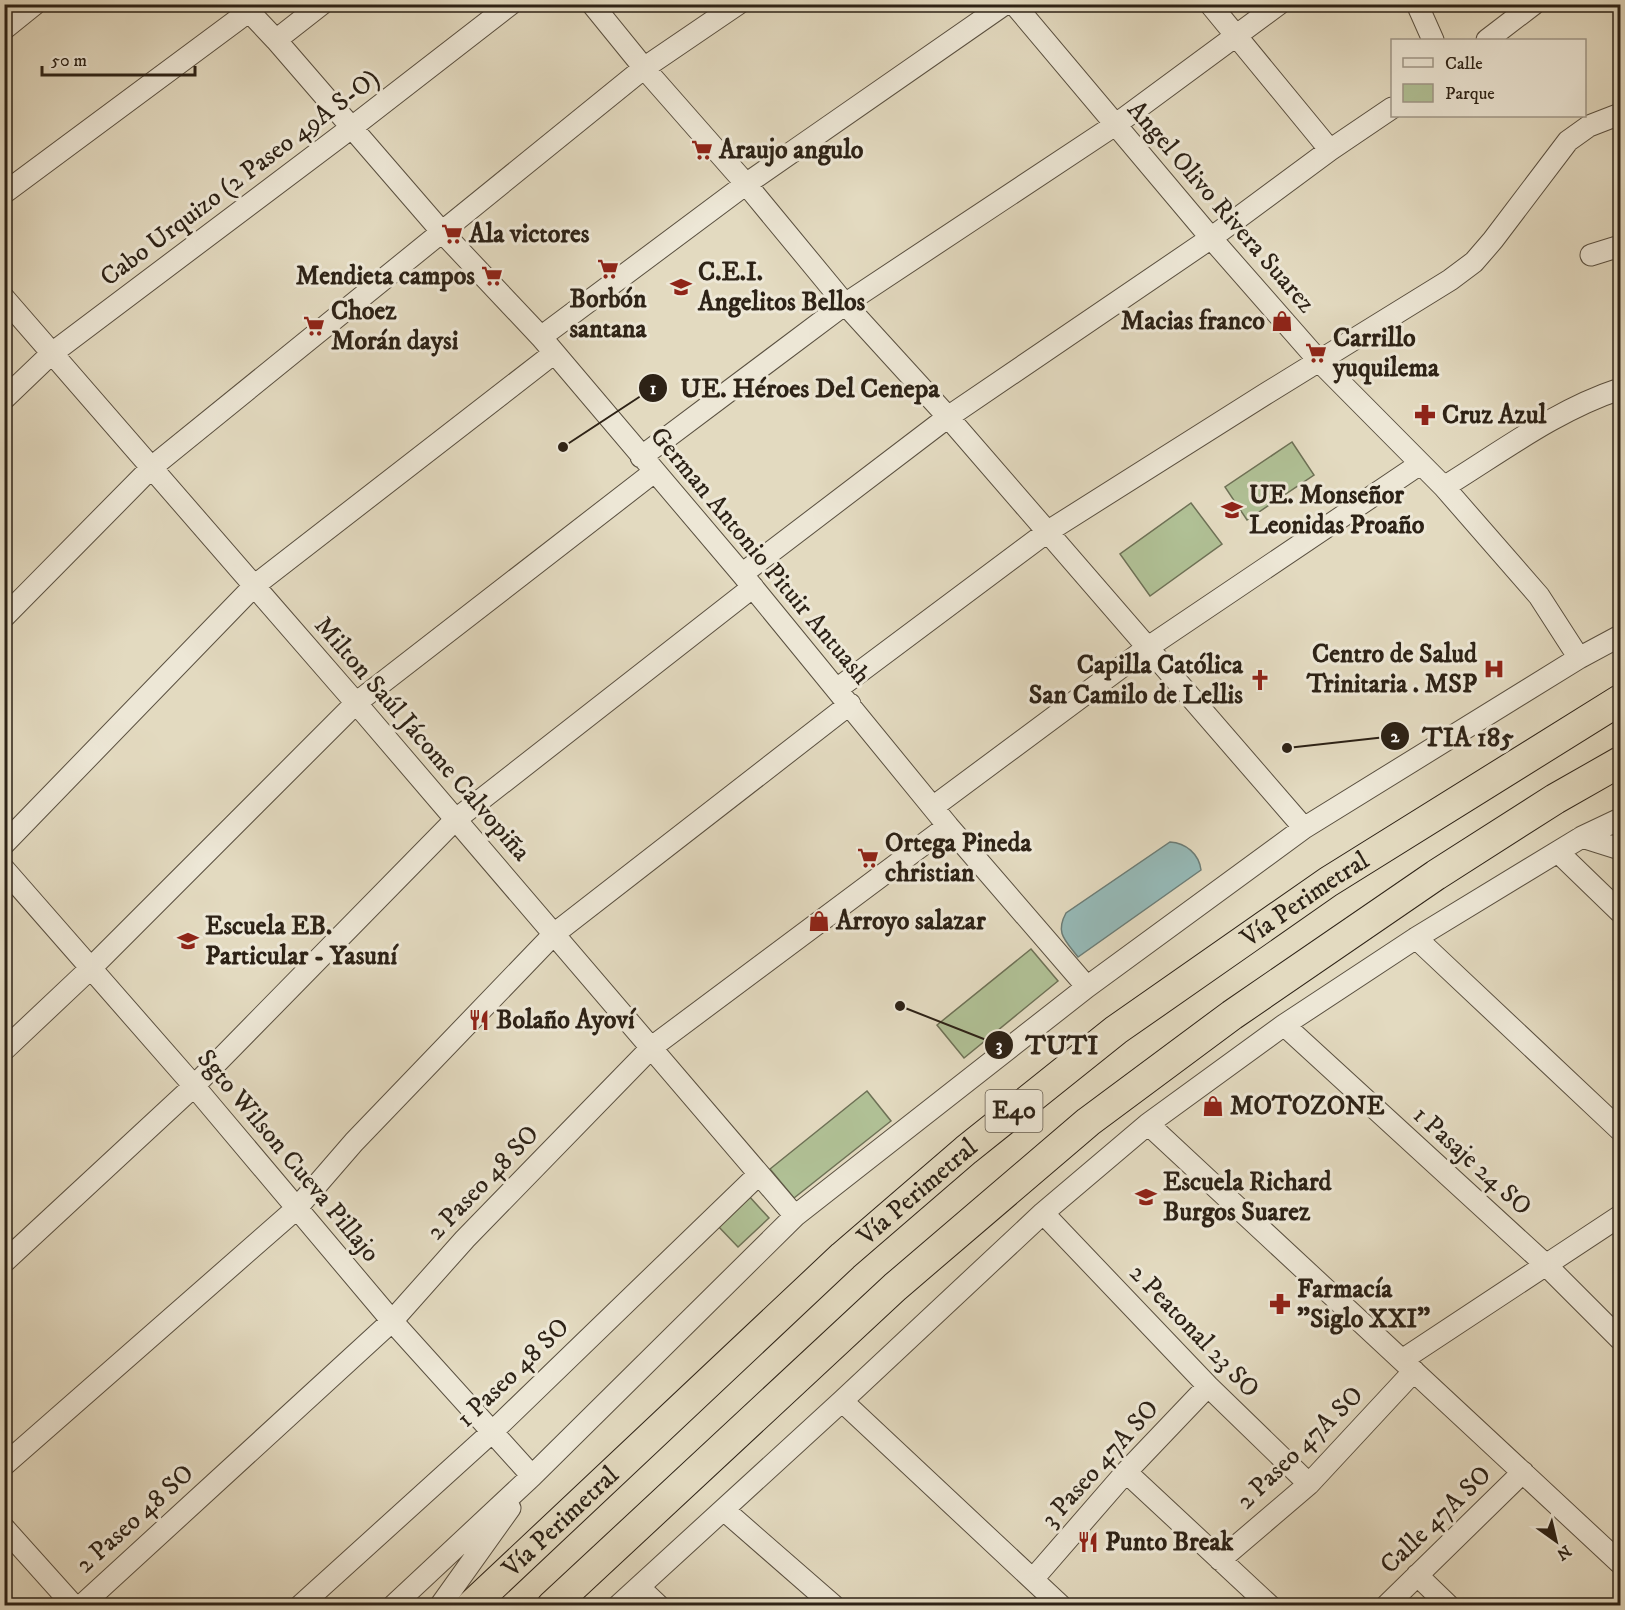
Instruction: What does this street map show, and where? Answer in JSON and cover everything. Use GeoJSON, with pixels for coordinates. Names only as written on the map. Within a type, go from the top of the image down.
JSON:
{"type":"FeatureCollection","features":[{"type":"Feature","properties":{"kind":"highway","name":"Vía Perimetral"},"geometry":{"type":"LineString","coordinates":[[471,1605],[843,1256],[966,1150],[1116,1030],[1328,882],[1620,700]]}},
{"type":"Feature","properties":{"kind":"highway","name":"Vía Perimetral"},"geometry":{"type":"LineString","coordinates":[[552,1605],[895,1287],[1088,1122],[1232,1015],[1436,875],[1555,799],[1620,762]]}},
{"type":"Feature","properties":{"kind":"street"},"geometry":{"type":"LineString","coordinates":[[4,28],[35,4]]}},
{"type":"Feature","properties":{"kind":"street"},"geometry":{"type":"LineString","coordinates":[[276,40],[322,4]]}},
{"type":"Feature","properties":{"kind":"street","name":"Cabo Urquizo (2 Paseo 49A S-O)"},"geometry":{"type":"LineString","coordinates":[[4,399],[51,354],[511,4]]}},
{"type":"Feature","properties":{"kind":"street"},"geometry":{"type":"LineString","coordinates":[[592,4],[845,304],[948,417],[1304,828]]}},
{"type":"Feature","properties":{"kind":"street"},"geometry":{"type":"LineString","coordinates":[[4,616],[152,467],[644,68],[738,4]]}},
{"type":"Feature","properties":{"kind":"street"},"geometry":{"type":"LineString","coordinates":[[4,844],[254,586],[746,184],[1005,4]]}},
{"type":"Feature","properties":{"kind":"street","name":"Angel Olivo Rivera Suarez"},"geometry":{"type":"LineString","coordinates":[[1014,4],[1210,238],[1319,361],[1444,487],[1539,596],[1579,658]]}},
{"type":"Feature","properties":{"kind":"street"},"geometry":{"type":"LineString","coordinates":[[1210,4],[1330,150]]}},
{"type":"Feature","properties":{"kind":"street"},"geometry":{"type":"LineString","coordinates":[[4,1050],[92,967],[356,703],[845,304],[1115,125],[1279,4]]}},
{"type":"Feature","properties":{"kind":"street"},"geometry":{"type":"LineString","coordinates":[[1418,4],[1433,39]]}},
{"type":"Feature","properties":{"kind":"street"},"geometry":{"type":"LineString","coordinates":[[1488,39],[1534,4]]}},
{"type":"Feature","properties":{"kind":"street"},"geometry":{"type":"LineString","coordinates":[[4,193],[245,8]]}},
{"type":"Feature","properties":{"kind":"street","name":"German Antonio Pituir Antuash"},"geometry":{"type":"LineString","coordinates":[[245,8],[276,40],[442,232],[547,346],[748,581],[948,826],[1087,987]]}},
{"type":"Feature","properties":{"kind":"street"},"geometry":{"type":"LineString","coordinates":[[4,1262],[195,1086],[455,819],[948,417],[1210,238],[1330,150],[1391,109]]}},
{"type":"Feature","properties":{"kind":"street"},"geometry":{"type":"LineString","coordinates":[[4,1465],[296,1209],[354,1142],[554,934],[843,696],[1047,532],[1450,280],[1474,262],[1568,141],[1589,126],[1620,114]]}},
{"type":"Feature","properties":{"kind":"street"},"geometry":{"type":"LineString","coordinates":[[1591,255],[1620,246]]}},
{"type":"Feature","properties":{"kind":"street","name":"Milton Saúl Jácome Calvopiña"},"geometry":{"type":"LineString","coordinates":[[4,298],[356,703],[795,1216]]}},
{"type":"Feature","properties":{"kind":"street"},"geometry":{"type":"LineString","coordinates":[[1444,487],[1568,410],[1620,389]]}},
{"type":"Feature","properties":{"kind":"street"},"geometry":{"type":"LineString","coordinates":[[933,807],[1147,648],[1420,464]]}},
{"type":"Feature","properties":{"kind":"street","name":"Vía Perimetral"},"geometry":{"type":"LineString","coordinates":[[393,1605],[532,1476],[795,1216],[1087,987],[1304,828],[1579,658],[1620,636]]}},
{"type":"Feature","properties":{"kind":"street"},"geometry":{"type":"LineString","coordinates":[[618,1605],[724,1510],[1043,1213],[1148,1124],[1284,1025],[1416,938],[1582,837],[1620,819]]}},
{"type":"Feature","properties":{"kind":"street","name":"2 Paseo 48 SO"},"geometry":{"type":"LineString","coordinates":[[81,1605],[392,1321],[465,1239],[651,1047],[948,826]]}},
{"type":"Feature","properties":{"kind":"street"},"geometry":{"type":"LineString","coordinates":[[1582,837],[1620,849]]}},
{"type":"Feature","properties":{"kind":"street"},"geometry":{"type":"LineString","coordinates":[[1558,852],[1620,912]]}},
{"type":"Feature","properties":{"kind":"street","name":"Sgto Wilson Cueva Pillajo"},"geometry":{"type":"LineString","coordinates":[[4,869],[195,1086],[392,1321],[532,1476]]}},
{"type":"Feature","properties":{"kind":"street"},"geometry":{"type":"LineString","coordinates":[[1416,938],[1620,1130]]}},
{"type":"Feature","properties":{"kind":"street","name":"1 Pasaje 24 SO"},"geometry":{"type":"LineString","coordinates":[[1284,1025],[1546,1264],[1620,1339]]}},
{"type":"Feature","properties":{"kind":"street"},"geometry":{"type":"LineString","coordinates":[[1148,1124],[1620,1563]]}},
{"type":"Feature","properties":{"kind":"street","name":"1 Paseo 48 SO"},"geometry":{"type":"LineString","coordinates":[[300,1605],[492,1432],[759,1174]]}},
{"type":"Feature","properties":{"kind":"street","name":"2 Peatonal 23 SO"},"geometry":{"type":"LineString","coordinates":[[1043,1213],[1208,1386],[1309,1484]]}},
{"type":"Feature","properties":{"kind":"street","name":"2 Paseo 47A SO"},"geometry":{"type":"LineString","coordinates":[[1220,1560],[1309,1484],[1408,1366],[1546,1264],[1620,1216]]}},
{"type":"Feature","properties":{"kind":"street","name":"3 Paseo 47A SO"},"geometry":{"type":"LineString","coordinates":[[1033,1579],[1126,1472],[1208,1386]]}},
{"type":"Feature","properties":{"kind":"street"},"geometry":{"type":"LineString","coordinates":[[842,1401],[1061,1605]]}},
{"type":"Feature","properties":{"kind":"street"},"geometry":{"type":"LineString","coordinates":[[1126,1472],[1270,1605]]}},
{"type":"Feature","properties":{"kind":"street","name":"Calle 47A SO"},"geometry":{"type":"LineString","coordinates":[[1386,1605],[1523,1472]]}},
{"type":"Feature","properties":{"kind":"street","name":"Vía Perimetral"},"geometry":{"type":"LineString","coordinates":[[440,1605],[532,1476]]}},
{"type":"Feature","properties":{"kind":"street"},"geometry":{"type":"LineString","coordinates":[[724,1510],[834,1605]]}},
{"type":"Feature","properties":{"kind":"street"},"geometry":{"type":"LineString","coordinates":[[4,1528],[74,1605]]}},
{"type":"Feature","properties":{"kind":"street"},"geometry":{"type":"LineString","coordinates":[[1417,1575],[1449,1605]]}},
{"type":"Feature","properties":{"kind":"street"},"geometry":{"type":"LineString","coordinates":[[639,1587],[659,1605]]}},
{"type":"Feature","properties":{"kind":"green space"},"geometry":{"type":"Polygon","coordinates":[[[1292,442],[1314,475],[1247,520],[1225,487],[1292,442]]]}},
{"type":"Feature","properties":{"kind":"green space"},"geometry":{"type":"Polygon","coordinates":[[[1191,503],[1222,544],[1150,596],[1120,554],[1191,503]]]}},
{"type":"Feature","properties":{"kind":"green space"},"geometry":{"type":"Polygon","coordinates":[[[1031,949],[1058,981],[964,1058],[937,1025],[1031,949]]]}},
{"type":"Feature","properties":{"kind":"green space"},"geometry":{"type":"Polygon","coordinates":[[[867,1091],[891,1121],[794,1198],[770,1169],[867,1091]]]}},
{"type":"Feature","properties":{"kind":"green space"},"geometry":{"type":"Polygon","coordinates":[[[748,1195],[769,1218],[738,1247],[717,1225],[748,1195]]]}},
{"type":"Feature","properties":{"kind":"water"},"geometry":{"type":"Polygon","coordinates":[[[1170,842],[1191,850],[1198,859],[1201,870],[1078,957],[1063,936],[1061,926],[1066,913],[1170,842]]]}},
{"type":"Feature","properties":{"kind":"place","name":"Araujo angulo"},"geometry":{"type":"Point","coordinates":[702,150]}},
{"type":"Feature","properties":{"kind":"place","name":"Ala victores"},"geometry":{"type":"Point","coordinates":[452,234]}},
{"type":"Feature","properties":{"kind":"place","name":"Borbón santana"},"geometry":{"type":"Point","coordinates":[608,269]}},
{"type":"Feature","properties":{"kind":"place","name":"Mendieta campos"},"geometry":{"type":"Point","coordinates":[492,276]}},
{"type":"Feature","properties":{"kind":"place","name":"C.E.I. Angelitos Bellos"},"geometry":{"type":"Point","coordinates":[681,287]}},
{"type":"Feature","properties":{"kind":"place","name":"Macias franco"},"geometry":{"type":"Point","coordinates":[1282,321]}},
{"type":"Feature","properties":{"kind":"place","name":"Choez Morán daysi"},"geometry":{"type":"Point","coordinates":[314,326]}},
{"type":"Feature","properties":{"kind":"place","name":"Carrillo yuquilema"},"geometry":{"type":"Point","coordinates":[1316,353]}},
{"type":"Feature","properties":{"kind":"place","name":"Cruz Azul"},"geometry":{"type":"Point","coordinates":[1425,415]}},
{"type":"Feature","properties":{"kind":"place","name":"UE. Héroes Del Cenepa"},"geometry":{"type":"Point","coordinates":[563,447]}},
{"type":"Feature","properties":{"kind":"place","name":"UE. Monseñor Leonidas Proaño"},"geometry":{"type":"Point","coordinates":[1232,510]}},
{"type":"Feature","properties":{"kind":"place","name":"Centro de Salud Trinitaria . MSP"},"geometry":{"type":"Point","coordinates":[1494,669]}},
{"type":"Feature","properties":{"kind":"place","name":"Capilla Católica San Camilo de Lellis"},"geometry":{"type":"Point","coordinates":[1260,680]}},
{"type":"Feature","properties":{"kind":"place","name":"TIA 185"},"geometry":{"type":"Point","coordinates":[1287,748]}},
{"type":"Feature","properties":{"kind":"place","name":"Ortega Pineda christian"},"geometry":{"type":"Point","coordinates":[868,858]}},
{"type":"Feature","properties":{"kind":"place","name":"Arroyo salazar"},"geometry":{"type":"Point","coordinates":[819,921]}},
{"type":"Feature","properties":{"kind":"place","name":"Escuela EB. Particular - Yasuní"},"geometry":{"type":"Point","coordinates":[188,941]}},
{"type":"Feature","properties":{"kind":"place","name":"TUTI"},"geometry":{"type":"Point","coordinates":[900,1006]}},
{"type":"Feature","properties":{"kind":"place","name":"Bolaño Ayoví"},"geometry":{"type":"Point","coordinates":[479,1020]}},
{"type":"Feature","properties":{"kind":"place","name":"MOTOZONE"},"geometry":{"type":"Point","coordinates":[1213,1106]}},
{"type":"Feature","properties":{"kind":"place","name":"Escuela Richard Burgos Suarez"},"geometry":{"type":"Point","coordinates":[1146,1197]}},
{"type":"Feature","properties":{"kind":"place","name":"Farmacía \"Siglo XXI\""},"geometry":{"type":"Point","coordinates":[1280,1304]}},
{"type":"Feature","properties":{"kind":"place","name":"Punto Break"},"geometry":{"type":"Point","coordinates":[1088,1542]}}]}
